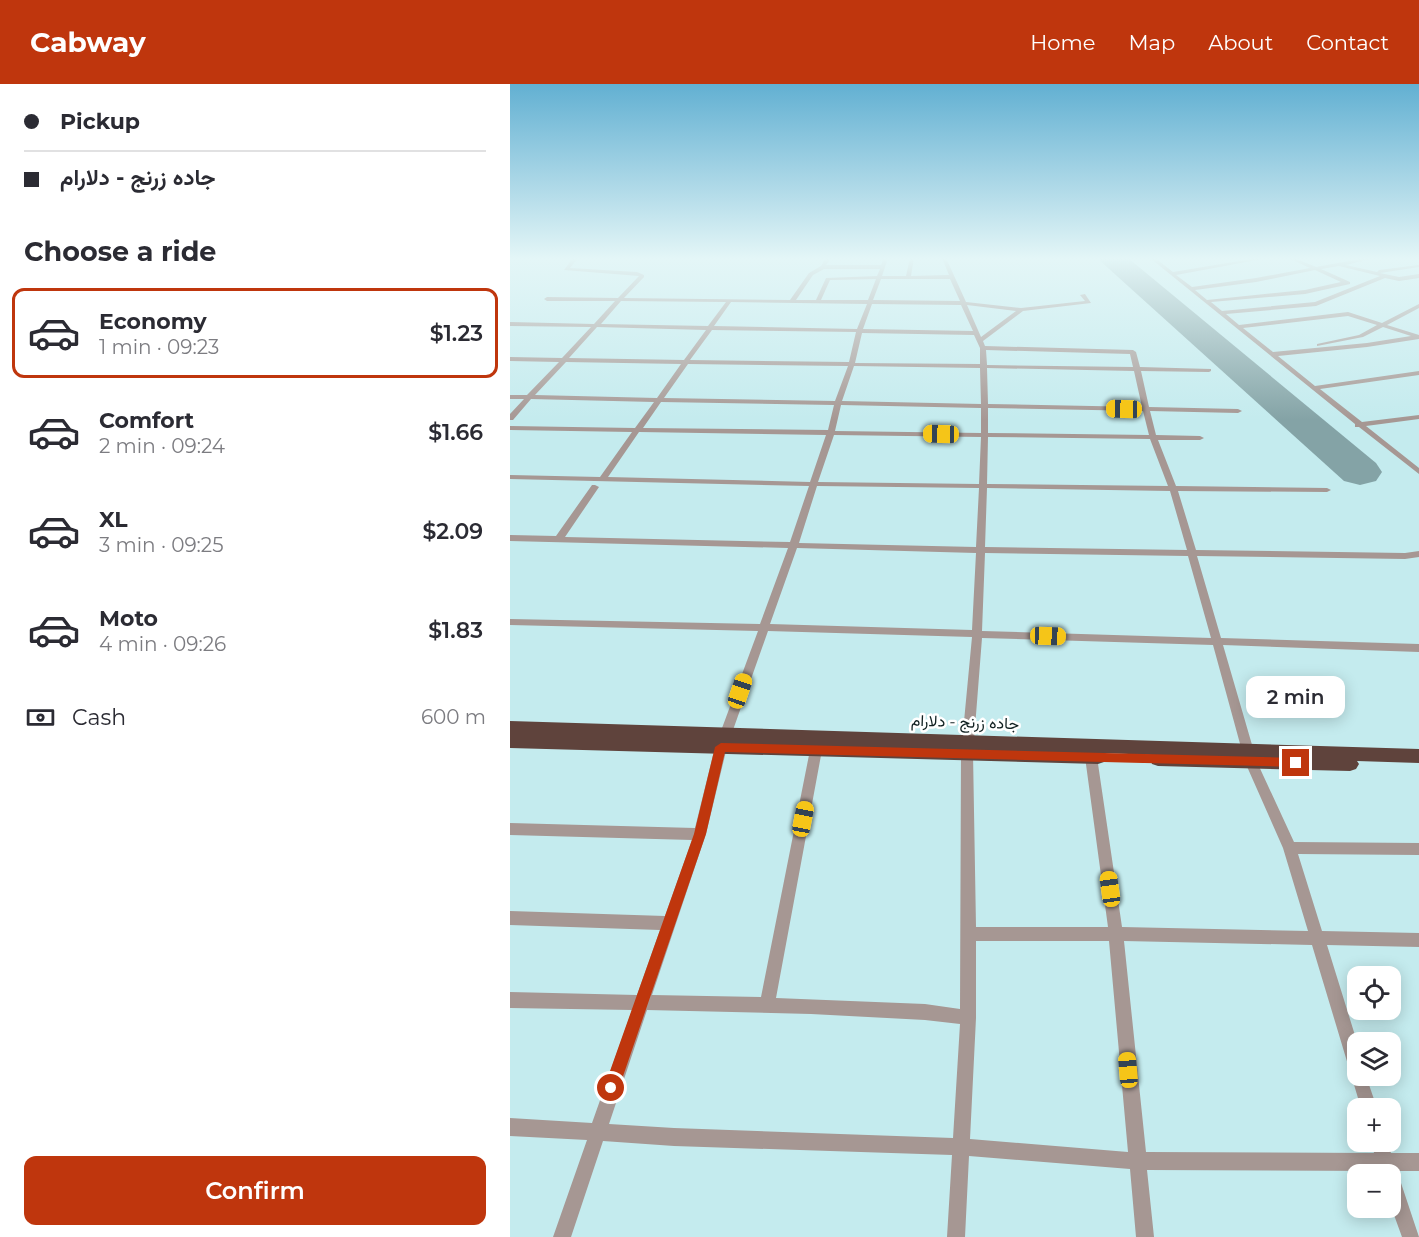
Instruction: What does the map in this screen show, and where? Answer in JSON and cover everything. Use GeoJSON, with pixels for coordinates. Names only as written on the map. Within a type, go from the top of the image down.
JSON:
{"type":"FeatureCollection","features":[{"type":"Feature","properties":{"kind":"highway","name":"جاده زرنج - دلارام"},"geometry":{"type":"LineString","coordinates":[[510,728],[723,741],[816,750],[967,748],[1091,757],[1419,756]]}},
{"type":"Feature","properties":{"kind":"highway","name":"جاده زرنج - دلارام"},"geometry":{"type":"LineString","coordinates":[[510,741],[723,741],[1250,756],[1419,765]]}},
{"type":"Feature","properties":{"kind":"street"},"geometry":{"type":"LineString","coordinates":[[510,418],[610,312]]}},
{"type":"Feature","properties":{"kind":"street"},"geometry":{"type":"LineString","coordinates":[[603,478],[721,312]]}},
{"type":"Feature","properties":{"kind":"street"},"geometry":{"type":"LineString","coordinates":[[562,1237],[700,834],[723,741],[762,627],[793,546],[831,432],[837,404],[852,364],[859,332],[867,312]]}},
{"type":"Feature","properties":{"kind":"street"},"geometry":{"type":"LineString","coordinates":[[956,1237],[968,1018],[967,748],[977,634],[981,487],[985,435],[984,366],[979,341],[967,312]]}},
{"type":"Feature","properties":{"kind":"street"},"geometry":{"type":"LineString","coordinates":[[979,341],[1019,312]]}},
{"type":"Feature","properties":{"kind":"street"},"geometry":{"type":"LineString","coordinates":[[1222,313],[1234,312]]}},
{"type":"Feature","properties":{"kind":"street"},"geometry":{"type":"LineString","coordinates":[[1316,350],[1323,343],[1361,336],[1407,312]]}},
{"type":"Feature","properties":{"kind":"street"},"geometry":{"type":"LineString","coordinates":[[1222,313],[1358,425],[1418,470]]}},
{"type":"Feature","properties":{"kind":"street"},"geometry":{"type":"LineString","coordinates":[[1238,327],[1348,315],[1419,337]]}},
{"type":"Feature","properties":{"kind":"street"},"geometry":{"type":"LineString","coordinates":[[510,324],[859,332],[1131,351],[1153,438],[1174,490],[1215,641],[1250,756],[1290,848],[1347,1039]]}},
{"type":"Feature","properties":{"kind":"street"},"geometry":{"type":"LineString","coordinates":[[1274,354],[1419,337]]}},
{"type":"Feature","properties":{"kind":"street"},"geometry":{"type":"LineString","coordinates":[[510,359],[1209,370]]}},
{"type":"Feature","properties":{"kind":"street"},"geometry":{"type":"LineString","coordinates":[[1313,388],[1419,373]]}},
{"type":"Feature","properties":{"kind":"street"},"geometry":{"type":"LineString","coordinates":[[510,396],[1238,411]]}},
{"type":"Feature","properties":{"kind":"street"},"geometry":{"type":"LineString","coordinates":[[1358,425],[1419,417]]}},
{"type":"Feature","properties":{"kind":"street"},"geometry":{"type":"LineString","coordinates":[[510,428],[1200,438]]}},
{"type":"Feature","properties":{"kind":"street"},"geometry":{"type":"LineString","coordinates":[[510,477],[981,487],[1327,490]]}},
{"type":"Feature","properties":{"kind":"street"},"geometry":{"type":"LineString","coordinates":[[559,539],[596,487]]}},
{"type":"Feature","properties":{"kind":"street"},"geometry":{"type":"LineString","coordinates":[[510,538],[979,550],[1405,556],[1419,554]]}},
{"type":"Feature","properties":{"kind":"street"},"geometry":{"type":"LineString","coordinates":[[510,622],[762,627],[1419,648]]}},
{"type":"Feature","properties":{"kind":"street"},"geometry":{"type":"LineString","coordinates":[[767,1004],[816,750]]}},
{"type":"Feature","properties":{"kind":"street"},"geometry":{"type":"LineString","coordinates":[[1091,757],[1116,934],[1145,1237]]}},
{"type":"Feature","properties":{"kind":"street"},"geometry":{"type":"LineString","coordinates":[[510,829],[700,834]]}},
{"type":"Feature","properties":{"kind":"street"},"geometry":{"type":"LineString","coordinates":[[1290,848],[1419,849]]}},
{"type":"Feature","properties":{"kind":"street"},"geometry":{"type":"LineString","coordinates":[[510,918],[669,923]]}},
{"type":"Feature","properties":{"kind":"street"},"geometry":{"type":"LineString","coordinates":[[969,934],[1116,934],[1316,940],[1419,940]]}},
{"type":"Feature","properties":{"kind":"street"},"geometry":{"type":"LineString","coordinates":[[510,1000],[767,1004],[946,1013],[968,1018]]}},
{"type":"Feature","properties":{"kind":"street"},"geometry":{"type":"LineString","coordinates":[[510,1127],[674,1137],[960,1147],[1136,1161],[1347,1169]]}},
{"type":"Feature","properties":{"kind":"street"},"geometry":{"type":"LineString","coordinates":[[1401,1167],[1419,1162]]}},
{"type":"Feature","properties":{"kind":"street"},"geometry":{"type":"LineString","coordinates":[[1401,1208],[1411,1237]]}},
{"type":"Feature","properties":{"kind":"runway"},"geometry":{"type":"LineString","coordinates":[[1174,312],[1360,472]]}},
{"type":"Feature","properties":{"kind":"route"},"geometry":{"type":"LineString","coordinates":[[611,1088],[700,834],[721,747],[1296,763]]}}]}
